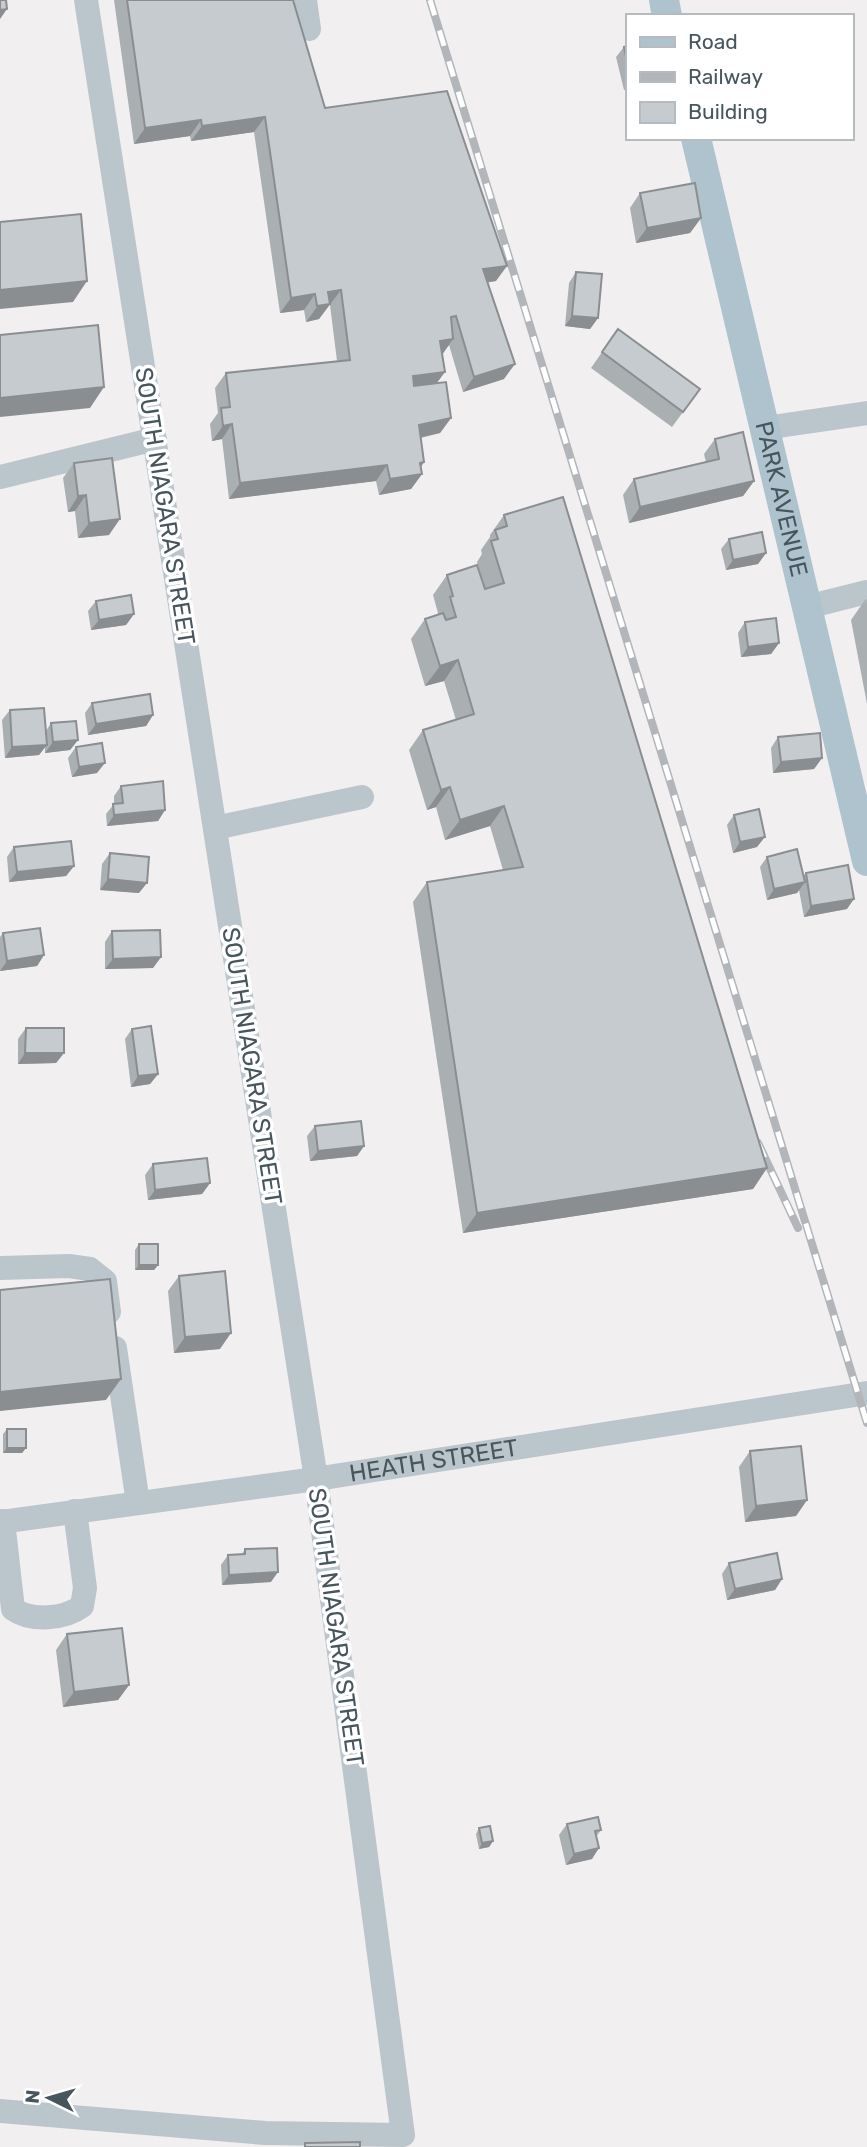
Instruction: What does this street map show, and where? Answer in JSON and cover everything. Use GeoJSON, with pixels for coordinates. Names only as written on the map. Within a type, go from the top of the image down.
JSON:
{"type":"FeatureCollection","features":[{"type":"Feature","properties":{"kind":"main road","name":"PARK AVENUE"},"geometry":{"type":"LineString","coordinates":[[696,140],[865,843]]}},
{"type":"Feature","properties":{"kind":"street","name":"SOUTH NIAGARA STREET"},"geometry":{"type":"LineString","coordinates":[[0,2111],[265,2133],[403,2135],[316,1479],[86,0]]}},
{"type":"Feature","properties":{"kind":"street"},"geometry":{"type":"LineString","coordinates":[[305,0],[309,29]]}},
{"type":"Feature","properties":{"kind":"street"},"geometry":{"type":"LineString","coordinates":[[765,428],[867,413]]}},
{"type":"Feature","properties":{"kind":"street"},"geometry":{"type":"LineString","coordinates":[[0,477],[155,439]]}},
{"type":"Feature","properties":{"kind":"street"},"geometry":{"type":"LineString","coordinates":[[807,607],[867,592]]}},
{"type":"Feature","properties":{"kind":"street"},"geometry":{"type":"LineString","coordinates":[[215,828],[362,797]]}},
{"type":"Feature","properties":{"kind":"street"},"geometry":{"type":"LineString","coordinates":[[0,1268],[69,1266],[90,1269],[105,1281],[138,1503]]}},
{"type":"Feature","properties":{"kind":"street","name":"HEATH STREET"},"geometry":{"type":"LineString","coordinates":[[1,1521],[316,1479],[867,1393]]}},
{"type":"Feature","properties":{"kind":"street"},"geometry":{"type":"LineString","coordinates":[[1,1521],[13,1609],[22,1615],[36,1618],[74,1612],[82,1606],[85,1588],[75,1511]]}},
{"type":"Feature","properties":{"kind":"building"},"geometry":{"type":"Polygon","coordinates":[[[0,0],[6,0],[7,9],[0,10],[0,0]]]}},
{"type":"Feature","properties":{"kind":"building"},"geometry":{"type":"Polygon","coordinates":[[[127,0],[293,0],[325,108],[447,91],[507,266],[483,269],[515,364],[474,377],[456,316],[451,317],[453,339],[440,341],[445,372],[413,376],[414,386],[446,382],[451,418],[419,425],[424,462],[420,463],[422,474],[390,479],[387,465],[240,483],[232,424],[223,426],[221,408],[230,407],[226,373],[350,360],[341,290],[328,292],[330,304],[317,306],[315,294],[291,298],[265,117],[202,126],[201,120],[145,128],[127,0]]]}},
{"type":"Feature","properties":{"kind":"building"},"geometry":{"type":"Polygon","coordinates":[[[695,183],[701,218],[647,228],[640,193],[695,183]]]}},
{"type":"Feature","properties":{"kind":"building"},"geometry":{"type":"Polygon","coordinates":[[[81,214],[87,281],[0,290],[0,222],[81,214]]]}},
{"type":"Feature","properties":{"kind":"building"},"geometry":{"type":"Polygon","coordinates":[[[576,272],[602,274],[598,318],[572,316],[576,272]]]}},
{"type":"Feature","properties":{"kind":"building"},"geometry":{"type":"Polygon","coordinates":[[[98,325],[104,387],[0,398],[0,335],[98,325]]]}},
{"type":"Feature","properties":{"kind":"building"},"geometry":{"type":"Polygon","coordinates":[[[618,329],[700,389],[683,412],[602,352],[618,329]]]}},
{"type":"Feature","properties":{"kind":"building"},"geometry":{"type":"Polygon","coordinates":[[[743,432],[754,481],[640,507],[634,479],[719,459],[715,439],[743,432]]]}},
{"type":"Feature","properties":{"kind":"building"},"geometry":{"type":"Polygon","coordinates":[[[112,458],[120,519],[89,523],[86,495],[78,496],[74,463],[112,458]]]}},
{"type":"Feature","properties":{"kind":"building"},"geometry":{"type":"Polygon","coordinates":[[[563,497],[767,1168],[477,1213],[427,882],[523,867],[504,806],[460,820],[450,787],[441,790],[423,730],[474,714],[458,660],[440,666],[425,619],[443,613],[446,620],[456,617],[447,575],[477,565],[485,589],[504,583],[491,541],[498,539],[495,530],[507,526],[504,515],[563,497]]]}},
{"type":"Feature","properties":{"kind":"building"},"geometry":{"type":"Polygon","coordinates":[[[762,532],[766,553],[733,560],[729,539],[762,532]]]}},
{"type":"Feature","properties":{"kind":"building"},"geometry":{"type":"Polygon","coordinates":[[[131,595],[134,614],[99,620],[96,601],[131,595]]]}},
{"type":"Feature","properties":{"kind":"building"},"geometry":{"type":"Polygon","coordinates":[[[776,618],[779,643],[748,647],[745,622],[776,618]]]}},
{"type":"Feature","properties":{"kind":"building"},"geometry":{"type":"Polygon","coordinates":[[[150,694],[153,715],[96,724],[92,703],[150,694]]]}},
{"type":"Feature","properties":{"kind":"building"},"geometry":{"type":"Polygon","coordinates":[[[44,708],[47,745],[12,747],[10,710],[44,708]]]}},
{"type":"Feature","properties":{"kind":"building"},"geometry":{"type":"Polygon","coordinates":[[[76,721],[78,740],[53,742],[51,723],[76,721]]]}},
{"type":"Feature","properties":{"kind":"building"},"geometry":{"type":"Polygon","coordinates":[[[820,733],[822,758],[781,762],[778,737],[820,733]]]}},
{"type":"Feature","properties":{"kind":"building"},"geometry":{"type":"Polygon","coordinates":[[[102,743],[105,763],[79,767],[76,747],[102,743]]]}},
{"type":"Feature","properties":{"kind":"building"},"geometry":{"type":"Polygon","coordinates":[[[163,781],[165,810],[114,815],[113,804],[123,803],[121,786],[163,781]]]}},
{"type":"Feature","properties":{"kind":"building"},"geometry":{"type":"Polygon","coordinates":[[[759,809],[765,837],[740,842],[734,815],[759,809]]]}},
{"type":"Feature","properties":{"kind":"building"},"geometry":{"type":"Polygon","coordinates":[[[71,841],[74,866],[17,872],[14,847],[71,841]]]}},
{"type":"Feature","properties":{"kind":"building"},"geometry":{"type":"Polygon","coordinates":[[[797,849],[805,882],[774,889],[767,857],[797,849]]]}},
{"type":"Feature","properties":{"kind":"building"},"geometry":{"type":"Polygon","coordinates":[[[110,853],[149,857],[147,883],[108,879],[110,853]]]}},
{"type":"Feature","properties":{"kind":"building"},"geometry":{"type":"Polygon","coordinates":[[[848,865],[854,899],[811,906],[806,873],[848,865]]]}},
{"type":"Feature","properties":{"kind":"building"},"geometry":{"type":"Polygon","coordinates":[[[40,928],[44,955],[7,961],[3,933],[40,928]]]}},
{"type":"Feature","properties":{"kind":"building"},"geometry":{"type":"Polygon","coordinates":[[[160,930],[161,957],[113,959],[112,931],[160,930]]]}},
{"type":"Feature","properties":{"kind":"building"},"geometry":{"type":"Polygon","coordinates":[[[151,1026],[158,1074],[138,1076],[132,1029],[151,1026]]]}},
{"type":"Feature","properties":{"kind":"building"},"geometry":{"type":"Polygon","coordinates":[[[26,1028],[64,1028],[64,1053],[25,1053],[26,1028]]]}},
{"type":"Feature","properties":{"kind":"building"},"geometry":{"type":"Polygon","coordinates":[[[361,1121],[364,1146],[318,1151],[315,1126],[361,1121]]]}},
{"type":"Feature","properties":{"kind":"building"},"geometry":{"type":"Polygon","coordinates":[[[207,1158],[210,1183],[155,1190],[153,1164],[207,1158]]]}},
{"type":"Feature","properties":{"kind":"building"},"geometry":{"type":"Polygon","coordinates":[[[139,1244],[158,1244],[158,1265],[139,1265],[139,1244]]]}},
{"type":"Feature","properties":{"kind":"building"},"geometry":{"type":"Polygon","coordinates":[[[225,1271],[231,1333],[185,1337],[179,1276],[225,1271]]]}},
{"type":"Feature","properties":{"kind":"building"},"geometry":{"type":"Polygon","coordinates":[[[110,1279],[121,1379],[0,1392],[0,1290],[110,1279]]]}},
{"type":"Feature","properties":{"kind":"building"},"geometry":{"type":"Polygon","coordinates":[[[7,1429],[26,1429],[26,1448],[7,1448],[7,1429]]]}},
{"type":"Feature","properties":{"kind":"building"},"geometry":{"type":"Polygon","coordinates":[[[801,1446],[807,1500],[756,1506],[750,1451],[801,1446]]]}},
{"type":"Feature","properties":{"kind":"building"},"geometry":{"type":"Polygon","coordinates":[[[277,1548],[278,1572],[229,1575],[228,1555],[245,1554],[245,1549],[277,1548]]]}},
{"type":"Feature","properties":{"kind":"building"},"geometry":{"type":"Polygon","coordinates":[[[777,1553],[782,1579],[735,1589],[729,1563],[777,1553]]]}},
{"type":"Feature","properties":{"kind":"building"},"geometry":{"type":"Polygon","coordinates":[[[122,1628],[129,1685],[74,1692],[67,1634],[122,1628]]]}},
{"type":"Feature","properties":{"kind":"building"},"geometry":{"type":"Polygon","coordinates":[[[598,1817],[601,1830],[595,1831],[599,1848],[574,1854],[567,1824],[598,1817]]]}},
{"type":"Feature","properties":{"kind":"building"},"geometry":{"type":"Polygon","coordinates":[[[490,1826],[493,1841],[482,1843],[479,1828],[490,1826]]]}},
{"type":"Feature","properties":{"kind":"building"},"geometry":{"type":"Polygon","coordinates":[[[360,2142],[360,2147],[305,2147],[305,2143],[360,2142]]]}},
{"type":"Feature","properties":{"kind":"railway"},"geometry":{"type":"LineString","coordinates":[[430,0],[867,1423]]}},
{"type":"Feature","properties":{"kind":"railway"},"geometry":{"type":"LineString","coordinates":[[758,1143],[798,1228]]}}]}
